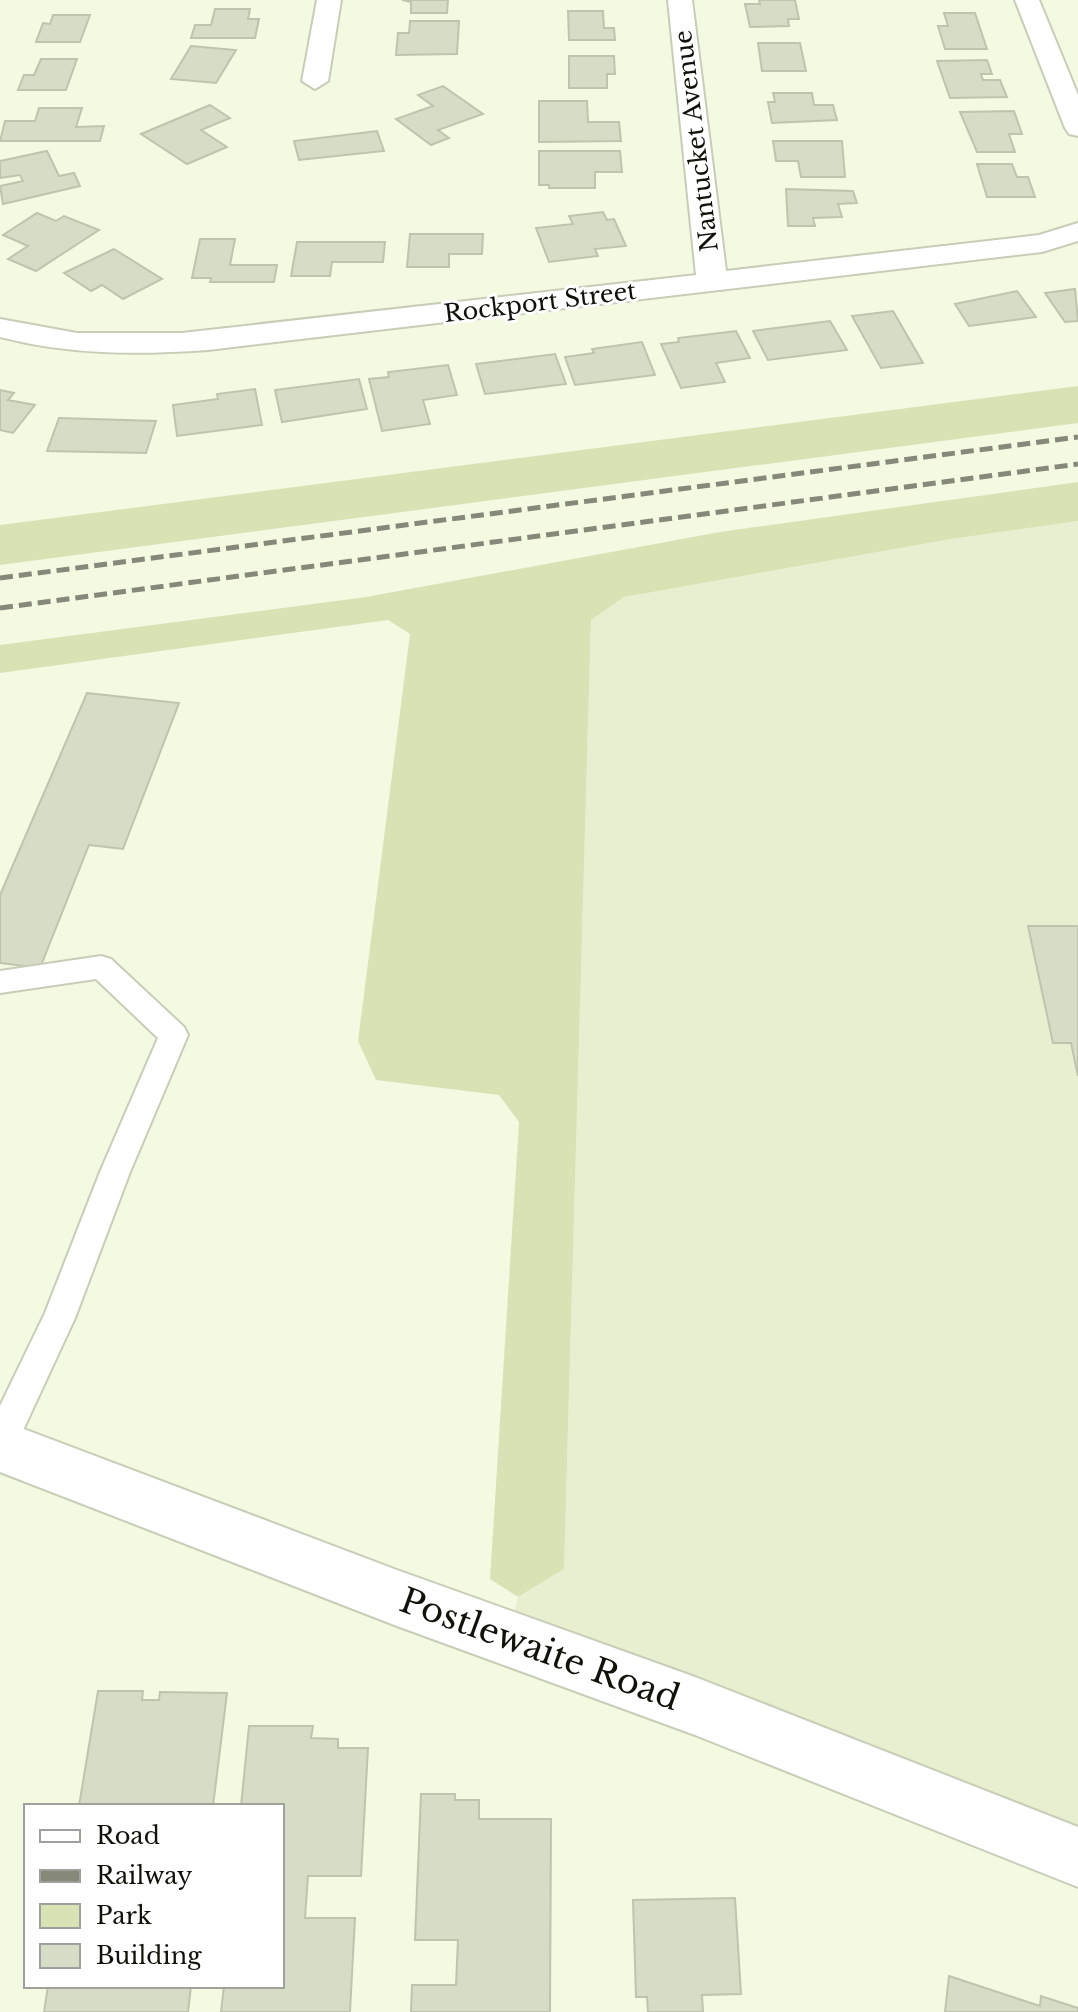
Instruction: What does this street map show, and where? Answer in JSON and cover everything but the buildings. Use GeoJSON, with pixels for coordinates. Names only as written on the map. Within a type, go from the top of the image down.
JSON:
{"type":"FeatureCollection","features":[{"type":"Feature","properties":{"kind":"street"},"geometry":{"type":"LineString","coordinates":[[315,81],[329,0]]}},
{"type":"Feature","properties":{"kind":"street","name":"Nantucket Avenue"},"geometry":{"type":"LineString","coordinates":[[680,0],[712,281]]}},
{"type":"Feature","properties":{"kind":"street"},"geometry":{"type":"LineString","coordinates":[[1027,0],[1078,128]]}},
{"type":"Feature","properties":{"kind":"street","name":"Rockport Street"},"geometry":{"type":"LineString","coordinates":[[0,328],[84,344],[177,343],[1042,243],[1078,232]]}},
{"type":"Feature","properties":{"kind":"street","name":"Postlewaite Road"},"geometry":{"type":"LineString","coordinates":[[0,1444],[397,1598],[695,1706],[1078,1857]]}},
{"type":"Feature","properties":{"kind":"lane"},"geometry":{"type":"LineString","coordinates":[[0,982],[101,967],[174,1035],[115,1172],[59,1318],[0,1444]]}},
{"type":"Feature","properties":{"kind":"shaded area"},"geometry":{"type":"Polygon","coordinates":[[[1078,521],[1078,1855],[507,1642],[518,1597],[564,1569],[591,620],[624,597],[951,539],[1078,521]]]}},
{"type":"Feature","properties":{"kind":"green space"},"geometry":{"type":"Polygon","coordinates":[[[1078,386],[1078,423],[0,565],[0,525],[1078,386]]]}},
{"type":"Feature","properties":{"kind":"green space"},"geometry":{"type":"Polygon","coordinates":[[[1078,482],[1078,521],[951,539],[624,597],[591,620],[564,1569],[518,1597],[490,1579],[519,1122],[499,1095],[376,1080],[358,1041],[410,634],[388,620],[0,673],[0,645],[366,597],[720,532],[1078,482]]]}},
{"type":"Feature","properties":{"kind":"railway"},"geometry":{"type":"LineString","coordinates":[[0,578],[1078,437]]}},
{"type":"Feature","properties":{"kind":"railway"},"geometry":{"type":"LineString","coordinates":[[0,608],[1078,464]]}}]}
